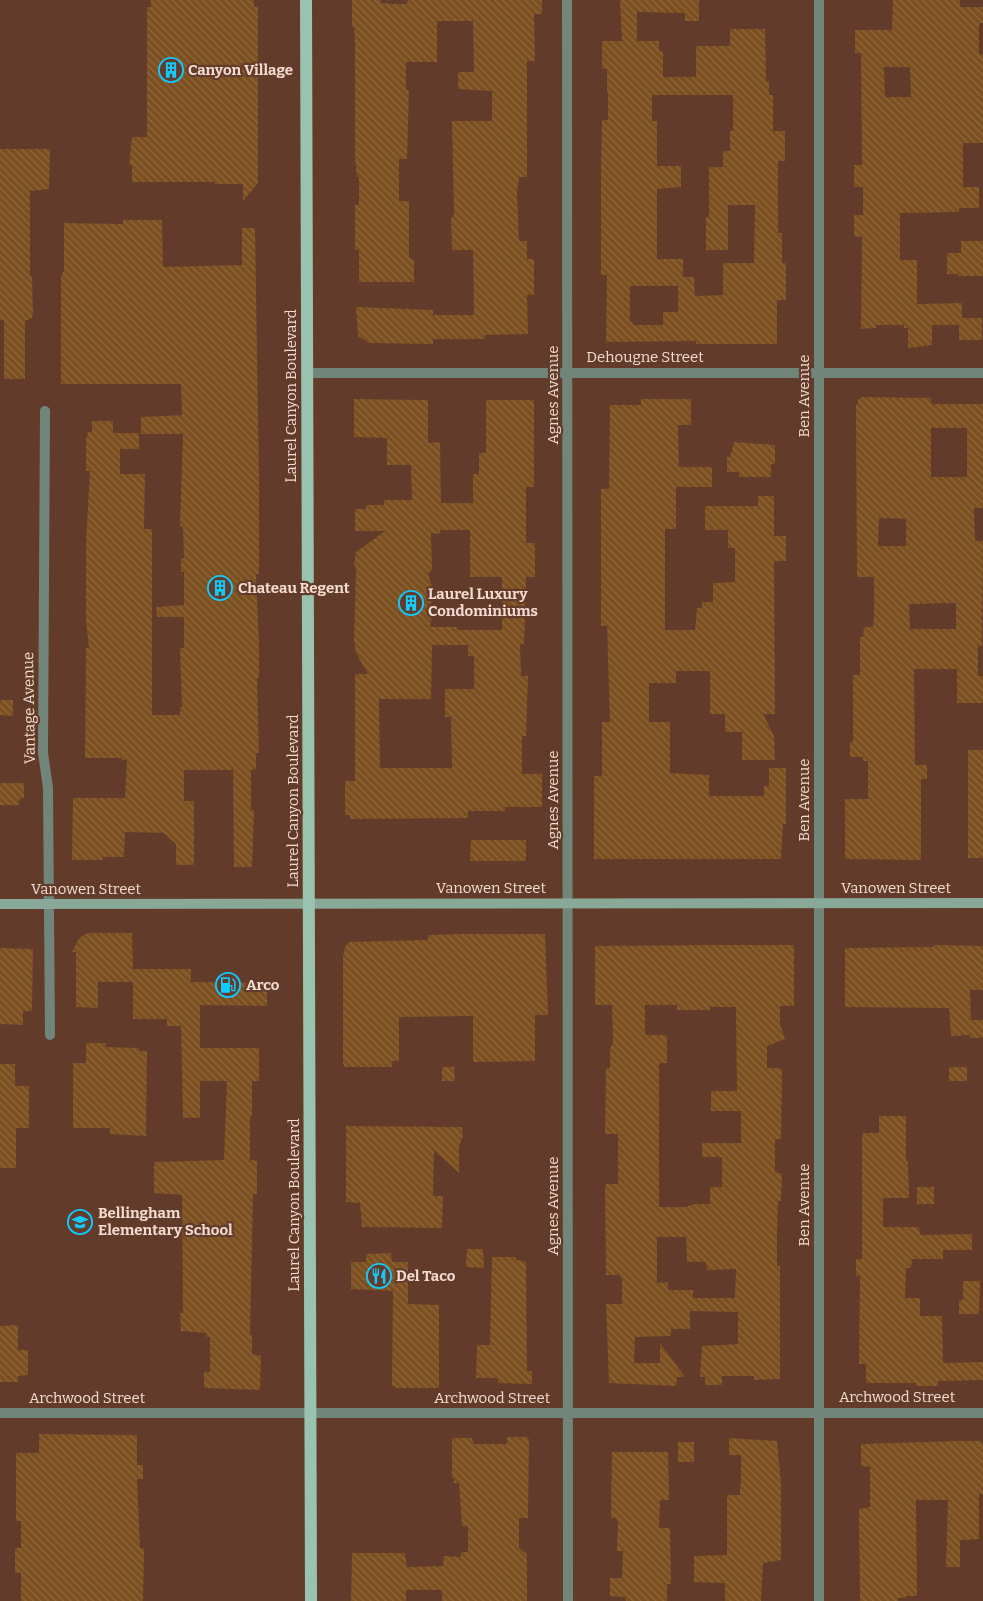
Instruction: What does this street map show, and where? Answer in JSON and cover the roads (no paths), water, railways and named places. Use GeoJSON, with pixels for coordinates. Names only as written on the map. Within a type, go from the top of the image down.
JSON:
{"type":"FeatureCollection","features":[{"type":"Feature","properties":{"kind":"main road","name":"Laurel Canyon Boulevard"},"geometry":{"type":"LineString","coordinates":[[306,0],[311,1601]]}},
{"type":"Feature","properties":{"kind":"main road","name":"Vanowen Street"},"geometry":{"type":"LineString","coordinates":[[0,904],[983,903]]}},
{"type":"Feature","properties":{"kind":"street","name":"Agnes Avenue"},"geometry":{"type":"LineString","coordinates":[[567,0],[568,1601]]}},
{"type":"Feature","properties":{"kind":"street","name":"Ben Avenue"},"geometry":{"type":"LineString","coordinates":[[819,0],[819,1601]]}},
{"type":"Feature","properties":{"kind":"street","name":"Dehougne Street"},"geometry":{"type":"LineString","coordinates":[[308,373],[983,374]]}},
{"type":"Feature","properties":{"kind":"street","name":"Vantage Avenue"},"geometry":{"type":"LineString","coordinates":[[44,410],[43,752],[48,788],[50,1036]]}},
{"type":"Feature","properties":{"kind":"street","name":"Archwood Street"},"geometry":{"type":"LineString","coordinates":[[0,1413],[983,1413]]}},
{"type":"Feature","properties":{"kind":"place","name":"Canyon Village"},"geometry":{"type":"Point","coordinates":[171,70]}},
{"type":"Feature","properties":{"kind":"place","name":"Chateau Regent"},"geometry":{"type":"Point","coordinates":[220,588]}},
{"type":"Feature","properties":{"kind":"place","name":"Laurel Luxury Condominiums"},"geometry":{"type":"Point","coordinates":[411,603]}},
{"type":"Feature","properties":{"kind":"place","name":"Arco"},"geometry":{"type":"Point","coordinates":[228,985]}},
{"type":"Feature","properties":{"kind":"place","name":"Bellingham Elementary School"},"geometry":{"type":"Point","coordinates":[80,1222]}},
{"type":"Feature","properties":{"kind":"place","name":"Del Taco"},"geometry":{"type":"Point","coordinates":[379,1276]}}]}
